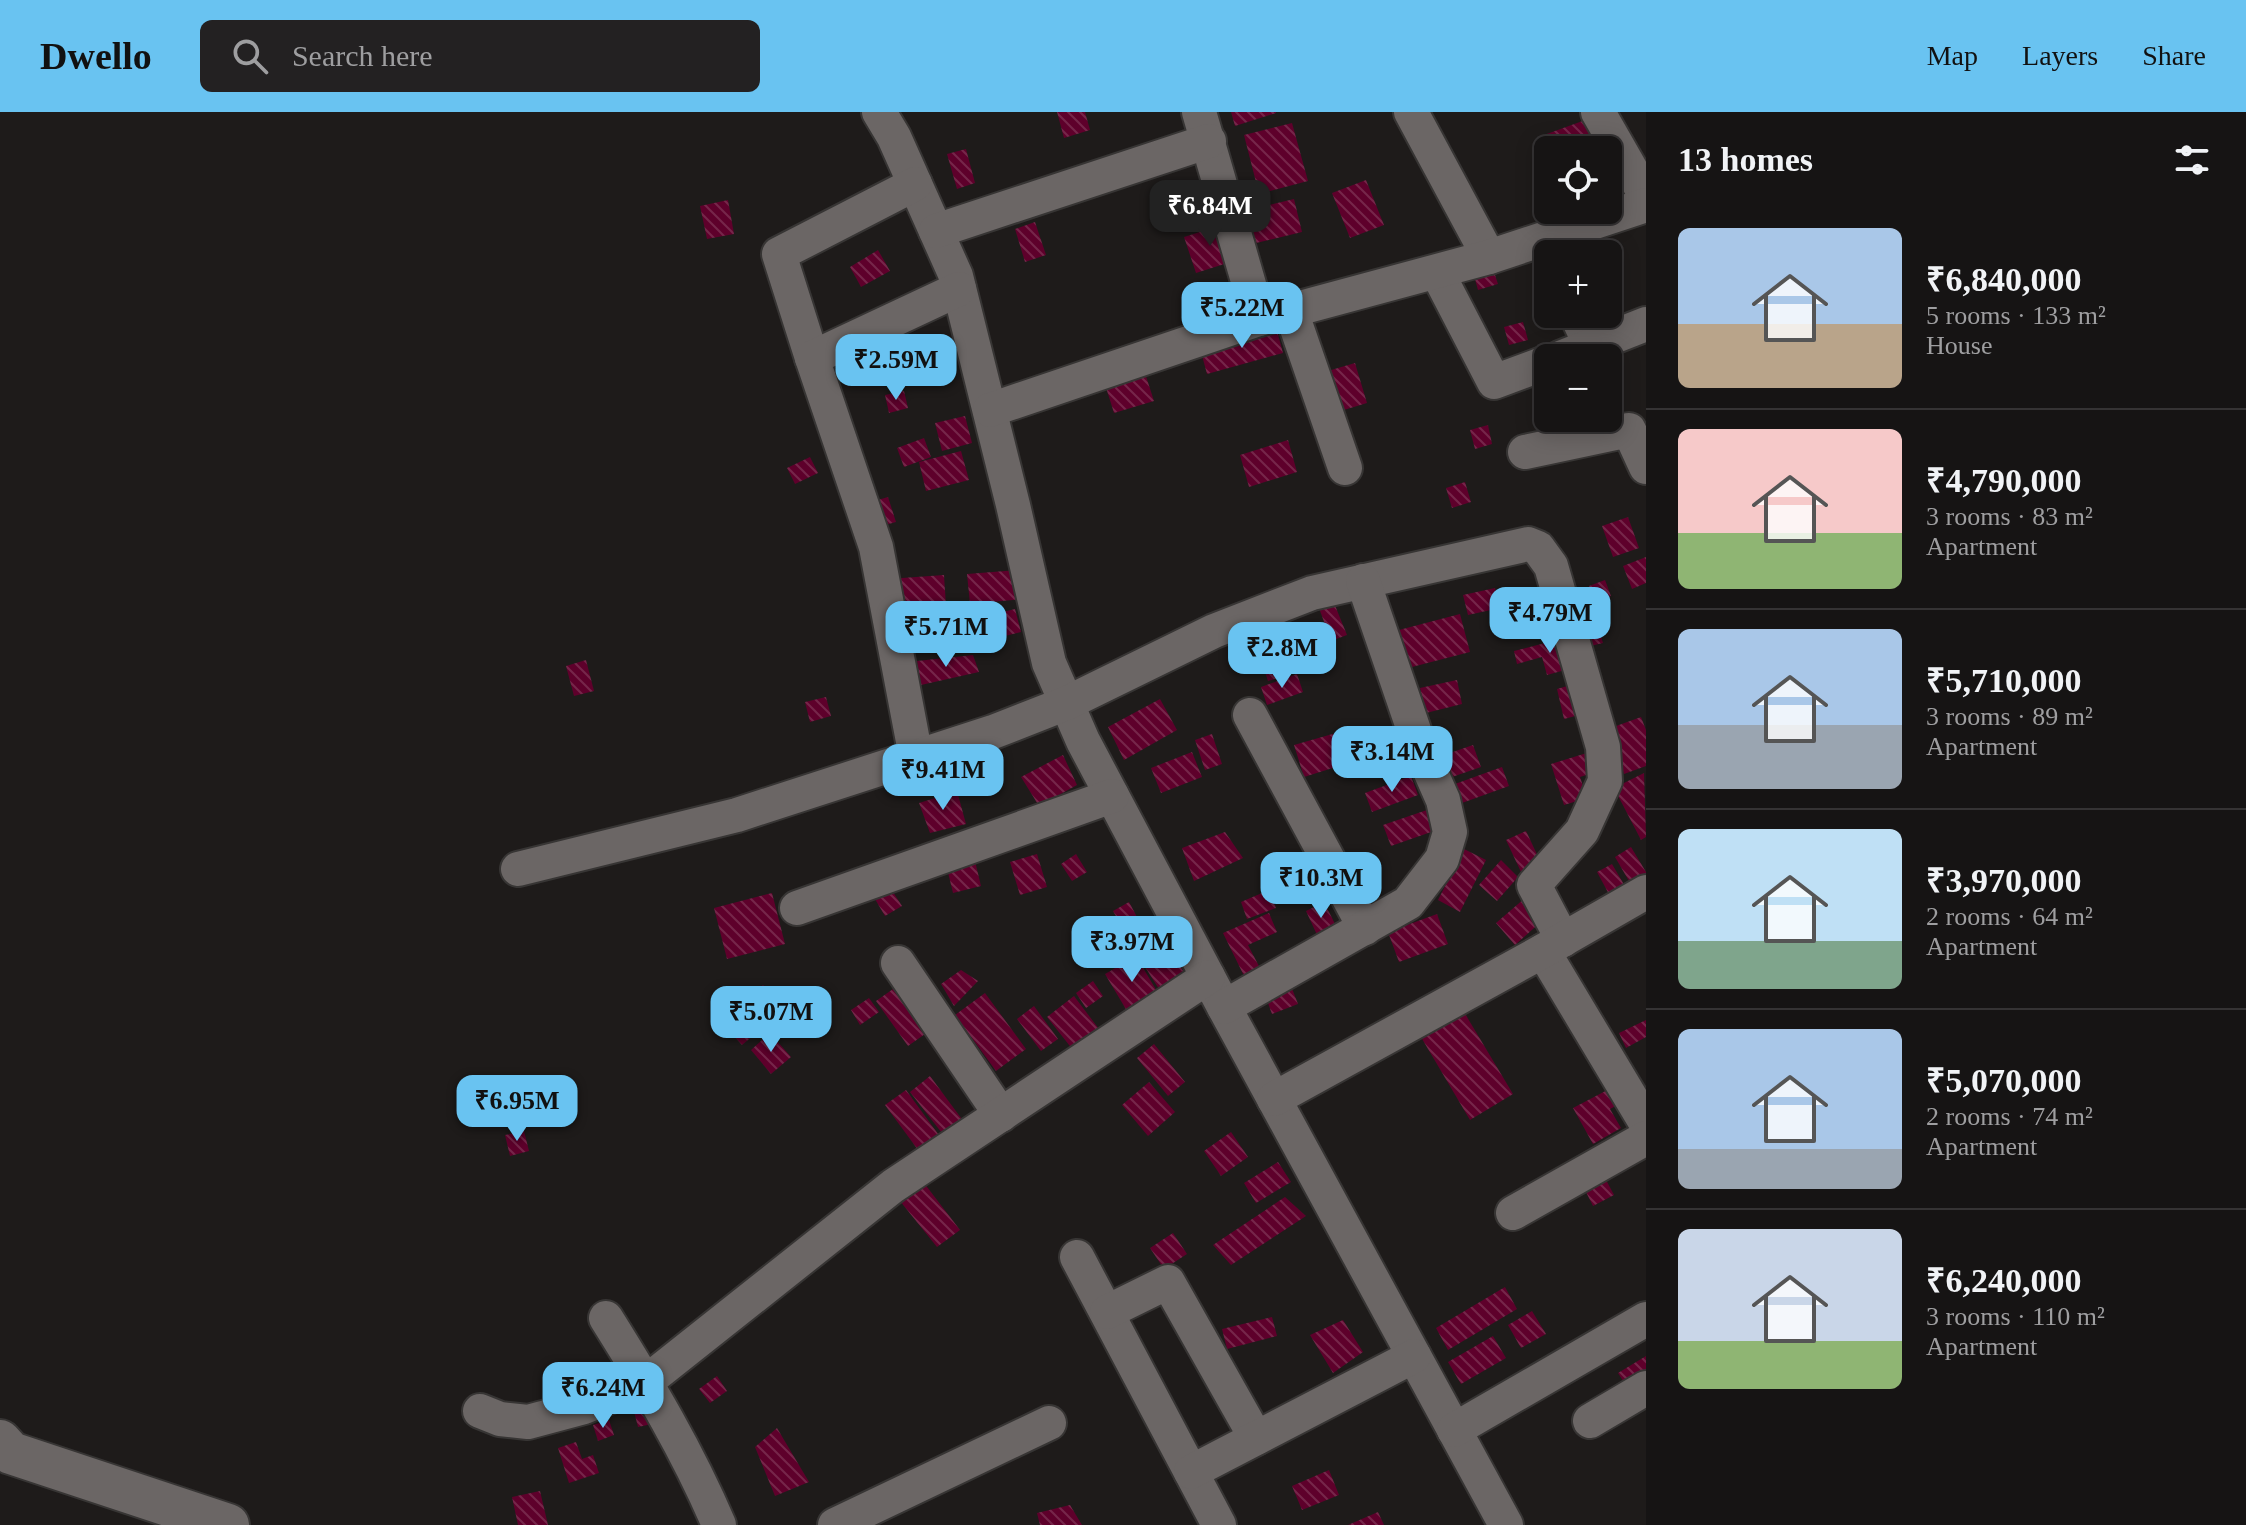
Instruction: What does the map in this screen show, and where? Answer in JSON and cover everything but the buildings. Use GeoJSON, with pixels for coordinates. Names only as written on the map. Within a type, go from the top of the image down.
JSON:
{"type":"FeatureCollection","features":[{"type":"Feature","properties":{"kind":"street"},"geometry":{"type":"LineString","coordinates":[[879,112],[894,137],[959,289],[1049,663],[1112,796],[1506,1525]]}},
{"type":"Feature","properties":{"kind":"street"},"geometry":{"type":"LineString","coordinates":[[1411,112],[1489,257]]}},
{"type":"Feature","properties":{"kind":"street"},"geometry":{"type":"LineString","coordinates":[[1598,112],[1646,196]]}},
{"type":"Feature","properties":{"kind":"street"},"geometry":{"type":"LineString","coordinates":[[936,231],[1204,126],[1275,315],[1345,468]]}},
{"type":"Feature","properties":{"kind":"street"},"geometry":{"type":"LineString","coordinates":[[915,184],[779,254],[876,547],[916,757]]}},
{"type":"Feature","properties":{"kind":"street"},"geometry":{"type":"LineString","coordinates":[[1563,240],[1646,205]]}},
{"type":"Feature","properties":{"kind":"street"},"geometry":{"type":"LineString","coordinates":[[990,410],[1275,315],[1489,257],[1534,250]]}},
{"type":"Feature","properties":{"kind":"street"},"geometry":{"type":"LineString","coordinates":[[1437,272],[1494,382],[1534,367]]}},
{"type":"Feature","properties":{"kind":"street"},"geometry":{"type":"LineString","coordinates":[[812,358],[959,289]]}},
{"type":"Feature","properties":{"kind":"street"},"geometry":{"type":"LineString","coordinates":[[1596,344],[1646,324]]}},
{"type":"Feature","properties":{"kind":"street"},"geometry":{"type":"LineString","coordinates":[[1525,452],[1629,430],[1646,467]]}},
{"type":"Feature","properties":{"kind":"street"},"geometry":{"type":"LineString","coordinates":[[518,869],[737,815],[993,732],[1067,703],[1214,631],[1312,593],[1519,545],[1538,548],[1551,566],[1603,747],[1605,781],[1582,831],[1534,885],[1553,946],[1646,1123]]}},
{"type":"Feature","properties":{"kind":"street"},"geometry":{"type":"LineString","coordinates":[[1224,1007],[1408,903],[1442,859],[1450,832],[1443,800],[1420,748],[1363,581]]}},
{"type":"Feature","properties":{"kind":"street"},"geometry":{"type":"LineString","coordinates":[[1250,715],[1365,928]]}},
{"type":"Feature","properties":{"kind":"street"},"geometry":{"type":"LineString","coordinates":[[797,908],[1112,796]]}},
{"type":"Feature","properties":{"kind":"street"},"geometry":{"type":"LineString","coordinates":[[1274,1099],[1646,892]]}},
{"type":"Feature","properties":{"kind":"street"},"geometry":{"type":"LineString","coordinates":[[898,963],[1001,1115]]}},
{"type":"Feature","properties":{"kind":"street"},"geometry":{"type":"LineString","coordinates":[[480,1411],[500,1419],[528,1422],[584,1407],[646,1382],[893,1186],[1208,977]]}},
{"type":"Feature","properties":{"kind":"street"},"geometry":{"type":"LineString","coordinates":[[1513,1213],[1646,1138]]}},
{"type":"Feature","properties":{"kind":"street"},"geometry":{"type":"LineString","coordinates":[[1077,1257],[1219,1525]]}},
{"type":"Feature","properties":{"kind":"street"},"geometry":{"type":"LineString","coordinates":[[1107,1312],[1168,1282],[1256,1438]]}},
{"type":"Feature","properties":{"kind":"street"},"geometry":{"type":"LineString","coordinates":[[606,1318],[646,1382],[700,1481],[719,1525]]}},
{"type":"Feature","properties":{"kind":"street"},"geometry":{"type":"LineString","coordinates":[[1454,1430],[1646,1319]]}},
{"type":"Feature","properties":{"kind":"street"},"geometry":{"type":"LineString","coordinates":[[1191,1472],[1414,1356]]}},
{"type":"Feature","properties":{"kind":"street"},"geometry":{"type":"LineString","coordinates":[[1590,1421],[1646,1388]]}},
{"type":"Feature","properties":{"kind":"street"},"geometry":{"type":"LineString","coordinates":[[835,1525],[868,1518],[1049,1423]]}},
{"type":"Feature","properties":{"kind":"street"},"geometry":{"type":"LineString","coordinates":[[0,1441],[11,1453],[228,1525]]}}]}
